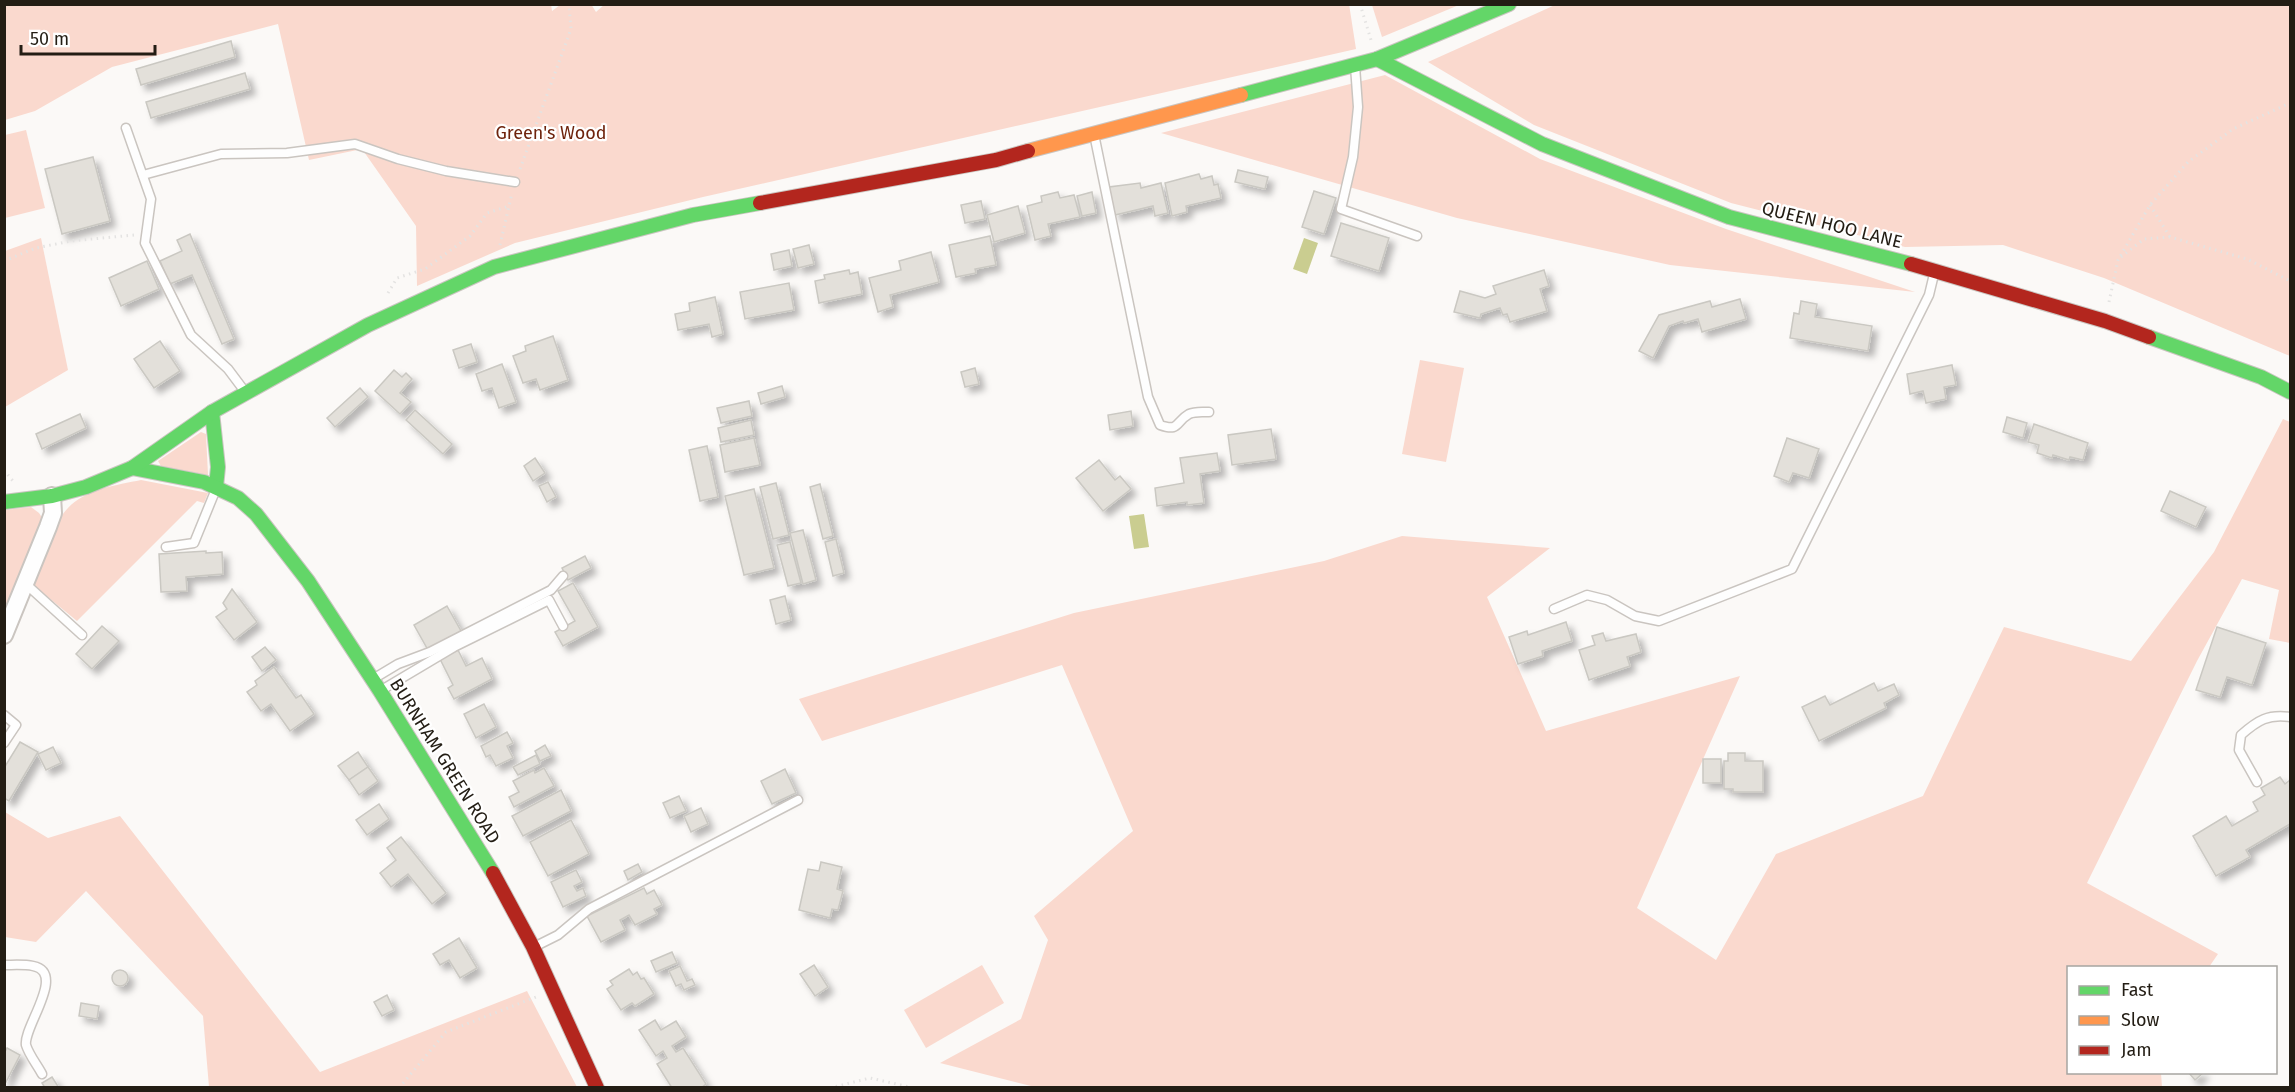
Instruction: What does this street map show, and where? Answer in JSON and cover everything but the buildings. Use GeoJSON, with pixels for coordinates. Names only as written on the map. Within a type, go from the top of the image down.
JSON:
{"type":"FeatureCollection","features":[{"type":"Feature","properties":{"kind":"street"},"geometry":{"type":"LineString","coordinates":[[4,502],[52,496],[86,487],[132,468],[212,412],[368,325],[494,267],[693,215],[996,160],[1377,59],[1509,4]]}},
{"type":"Feature","properties":{"kind":"street","name":"QUEEN HOO LANE"},"geometry":{"type":"LineString","coordinates":[[1377,59],[1542,144],[1729,217],[1935,270],[2105,321],[2261,377],[2290,392]]}},
{"type":"Feature","properties":{"kind":"street"},"geometry":{"type":"LineString","coordinates":[[212,412],[218,467],[216,486]]}},
{"type":"Feature","properties":{"kind":"street","name":"BURNHAM GREEN ROAD"},"geometry":{"type":"LineString","coordinates":[[132,468],[216,486],[238,498],[256,514],[308,580],[491,869],[533,947],[597,1088]]}},
{"type":"Feature","properties":{"kind":"street"},"geometry":{"type":"LineString","coordinates":[[4,635],[27,585],[53,513],[52,496]]}},
{"type":"Feature","properties":{"kind":"lane"},"geometry":{"type":"LineString","coordinates":[[1355,65],[1358,106],[1353,157],[1341,209],[1417,236]]}},
{"type":"Feature","properties":{"kind":"lane"},"geometry":{"type":"LineString","coordinates":[[126,128],[151,199],[145,243],[191,335],[228,369],[247,393]]}},
{"type":"Feature","properties":{"kind":"lane"},"geometry":{"type":"LineString","coordinates":[[1094,134],[1148,397],[1160,425],[1170,428],[1176,427],[1188,415],[1197,411],[1209,412]]}},
{"type":"Feature","properties":{"kind":"lane"},"geometry":{"type":"LineString","coordinates":[[142,175],[221,154],[287,153],[355,144],[398,159],[446,171],[515,182]]}},
{"type":"Feature","properties":{"kind":"lane"},"geometry":{"type":"LineString","coordinates":[[1554,609],[1587,595],[1607,600],[1635,616],[1659,621],[1792,569],[1929,295],[1935,270]]}},
{"type":"Feature","properties":{"kind":"lane"},"geometry":{"type":"LineString","coordinates":[[166,547],[194,543],[216,486]]}},
{"type":"Feature","properties":{"kind":"lane"},"geometry":{"type":"LineString","coordinates":[[376,685],[398,664],[430,652],[551,590],[563,576]]}},
{"type":"Feature","properties":{"kind":"lane"},"geometry":{"type":"LineString","coordinates":[[27,585],[82,634]]}},
{"type":"Feature","properties":{"kind":"lane"},"geometry":{"type":"LineString","coordinates":[[376,685],[549,600],[563,626]]}},
{"type":"Feature","properties":{"kind":"lane"},"geometry":{"type":"LineString","coordinates":[[4,715],[16,725],[4,743]]}},
{"type":"Feature","properties":{"kind":"lane"},"geometry":{"type":"LineString","coordinates":[[2257,782],[2239,750],[2241,735],[2255,723],[2275,715],[2290,717]]}},
{"type":"Feature","properties":{"kind":"lane"},"geometry":{"type":"LineString","coordinates":[[533,947],[558,935],[589,909],[798,801]]}},
{"type":"Feature","properties":{"kind":"lane"},"geometry":{"type":"LineString","coordinates":[[4,965],[35,966],[44,973],[46,981],[43,998],[26,1036],[27,1046],[42,1074]]}},
{"type":"Feature","properties":{"kind":"path"},"geometry":{"type":"LineString","coordinates":[[494,267],[515,182],[571,29],[569,4]]}},
{"type":"Feature","properties":{"kind":"path"},"geometry":{"type":"LineString","coordinates":[[1360,4],[1377,59]]}},
{"type":"Feature","properties":{"kind":"path"},"geometry":{"type":"LineString","coordinates":[[2105,321],[2118,260],[2150,205],[2188,162],[2233,129],[2290,103]]}},
{"type":"Feature","properties":{"kind":"path"},"geometry":{"type":"LineString","coordinates":[[2150,205],[2170,237]]}},
{"type":"Feature","properties":{"kind":"path"},"geometry":{"type":"LineString","coordinates":[[385,297],[397,278],[426,269],[470,236],[487,213],[509,206]]}},
{"type":"Feature","properties":{"kind":"path"},"geometry":{"type":"LineString","coordinates":[[4,261],[36,248],[70,241],[146,233]]}},
{"type":"Feature","properties":{"kind":"path"},"geometry":{"type":"LineString","coordinates":[[2118,260],[2144,239],[2170,237],[2247,259],[2290,281]]}},
{"type":"Feature","properties":{"kind":"path"},"geometry":{"type":"LineString","coordinates":[[399,1088],[446,1032],[551,990]]}},
{"type":"Feature","properties":{"kind":"path"},"geometry":{"type":"LineString","coordinates":[[830,1088],[870,1078],[914,1088]]}},
{"type":"Feature","properties":{"kind":"green space","name":"Green's Wood"},"geometry":{"type":"Polygon","coordinates":[[[551,4],[552,11],[560,5],[591,4],[596,12],[605,4],[1349,4],[1356,49],[703,197],[515,243],[417,286],[416,226],[362,149],[309,160],[278,24],[112,67],[35,111],[5,120],[5,5],[551,4]]]}},
{"type":"Feature","properties":{"kind":"green space"},"geometry":{"type":"Polygon","coordinates":[[[1372,4],[1459,5],[1382,37],[1372,4]]]}},
{"type":"Feature","properties":{"kind":"green space"},"geometry":{"type":"Polygon","coordinates":[[[1555,5],[2290,5],[2290,356],[2104,278],[2003,245],[1905,247],[1731,203],[1534,125],[1428,62],[1555,5]]]}},
{"type":"Feature","properties":{"kind":"green space"},"geometry":{"type":"Polygon","coordinates":[[[1385,75],[1540,159],[1726,229],[1915,292],[1670,265],[1457,218],[1161,133],[1385,75]]]}},
{"type":"Feature","properties":{"kind":"green space"},"geometry":{"type":"Polygon","coordinates":[[[26,130],[45,208],[5,218],[5,135],[26,130]]]}},
{"type":"Feature","properties":{"kind":"green space"},"geometry":{"type":"Polygon","coordinates":[[[41,238],[68,370],[5,407],[5,251],[41,238]]]}},
{"type":"Feature","properties":{"kind":"green space"},"geometry":{"type":"Polygon","coordinates":[[[1420,360],[1464,368],[1446,462],[1402,454],[1420,360]]]}},
{"type":"Feature","properties":{"kind":"green space"},"geometry":{"type":"Polygon","coordinates":[[[2283,419],[2290,422],[2290,643],[2269,639],[2279,590],[2242,579],[2197,661],[2087,883],[2218,954],[2210,966],[2067,966],[2067,1074],[2161,1074],[2162,1087],[1039,1088],[940,1063],[1021,1019],[1048,940],[1034,916],[1133,831],[1062,665],[822,741],[799,699],[1074,613],[1324,561],[1402,536],[1550,548],[1487,597],[1546,731],[1740,676],[1637,908],[1716,960],[1776,854],[1923,796],[2004,627],[2131,661],[2214,552],[2283,419]]]}},
{"type":"Feature","properties":{"kind":"green space"},"geometry":{"type":"Polygon","coordinates":[[[201,432],[206,434],[208,475],[161,466],[158,461],[201,432]]]}},
{"type":"Feature","properties":{"kind":"green space"},"geometry":{"type":"Polygon","coordinates":[[[141,480],[208,493],[204,503],[197,501],[77,621],[32,584],[52,533],[68,508],[84,496],[112,486],[141,480]]]}},
{"type":"Feature","properties":{"kind":"green space"},"geometry":{"type":"Polygon","coordinates":[[[31,507],[43,519],[5,626],[5,510],[31,507]]]}},
{"type":"Feature","properties":{"kind":"green space"},"geometry":{"type":"Polygon","coordinates":[[[5,812],[48,838],[120,816],[320,1072],[527,991],[577,1087],[209,1087],[203,1016],[86,891],[36,942],[5,937],[5,812]]]}},
{"type":"Feature","properties":{"kind":"green space"},"geometry":{"type":"Polygon","coordinates":[[[982,965],[1004,1003],[926,1048],[904,1010],[982,965]]]}},
{"type":"Feature","properties":{"kind":"shaded area"},"geometry":{"type":"Polygon","coordinates":[[[1304,238],[1318,243],[1307,274],[1293,269],[1304,238]]]}},
{"type":"Feature","properties":{"kind":"shaded area"},"geometry":{"type":"Polygon","coordinates":[[[1144,514],[1149,547],[1134,549],[1129,516],[1144,514]]]}},
{"type":"Feature","properties":{"kind":"traffic: fast"},"geometry":{"type":"LineString","coordinates":[[1241,95],[1377,59],[1509,4]]}},
{"type":"Feature","properties":{"kind":"traffic: fast"},"geometry":{"type":"LineString","coordinates":[[1377,59],[1542,144],[1729,217],[1911,264]]}},
{"type":"Feature","properties":{"kind":"traffic: fast"},"geometry":{"type":"LineString","coordinates":[[4,502],[52,496],[86,487],[132,468],[212,412],[368,325],[494,267],[693,215],[760,203]]}},
{"type":"Feature","properties":{"kind":"traffic: fast"},"geometry":{"type":"LineString","coordinates":[[2149,337],[2261,377],[2290,392]]}},
{"type":"Feature","properties":{"kind":"traffic: fast"},"geometry":{"type":"LineString","coordinates":[[212,412],[218,467],[216,487]]}},
{"type":"Feature","properties":{"kind":"traffic: fast"},"geometry":{"type":"LineString","coordinates":[[132,468],[204,482],[238,498],[256,514],[308,581],[380,691],[493,873]]}},
{"type":"Feature","properties":{"kind":"traffic: slow"},"geometry":{"type":"LineString","coordinates":[[1028,151],[1241,95]]}},
{"type":"Feature","properties":{"kind":"traffic: jam"},"geometry":{"type":"LineString","coordinates":[[760,203],[996,160],[1028,151]]}},
{"type":"Feature","properties":{"kind":"traffic: jam"},"geometry":{"type":"LineString","coordinates":[[1911,264],[2105,321],[2149,337]]}},
{"type":"Feature","properties":{"kind":"traffic: jam"},"geometry":{"type":"LineString","coordinates":[[493,873],[533,947],[597,1088]]}}]}
